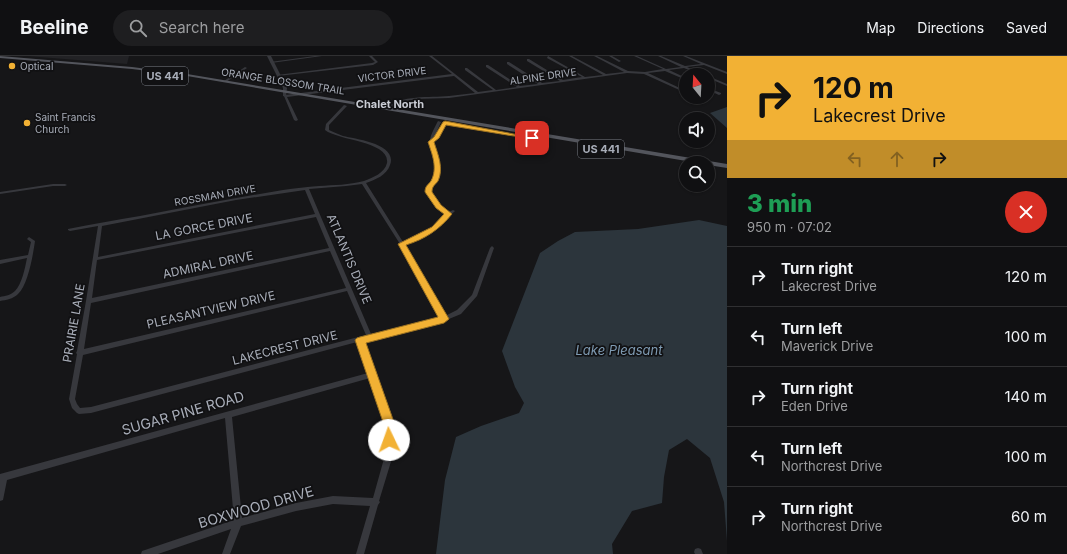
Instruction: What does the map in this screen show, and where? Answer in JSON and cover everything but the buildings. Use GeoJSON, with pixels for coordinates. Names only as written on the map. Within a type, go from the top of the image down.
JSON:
{"type":"FeatureCollection","features":[{"type":"Feature","properties":{"kind":"main road","name":"ORANGE BLOSSOM TRAIL"},"geometry":{"type":"LineString","coordinates":[[0,58],[100,65],[160,73],[442,122],[727,166]]}},
{"type":"Feature","properties":{"kind":"main road","name":"ORANGE BLOSSOM TRAIL"},"geometry":{"type":"LineString","coordinates":[[0,58],[54,65],[160,73]]}},
{"type":"Feature","properties":{"kind":"main road"},"geometry":{"type":"LineString","coordinates":[[54,65],[58,62]]}},
{"type":"Feature","properties":{"kind":"main road"},"geometry":{"type":"LineString","coordinates":[[95,68],[100,65]]}},
{"type":"Feature","properties":{"kind":"main road","name":"ORANGE BLOSSOM TRAIL"},"geometry":{"type":"LineString","coordinates":[[285,94],[300,94],[387,108],[679,163]]}},
{"type":"Feature","properties":{"kind":"main road"},"geometry":{"type":"LineString","coordinates":[[345,106],[362,104]]}},
{"type":"Feature","properties":{"kind":"main road"},"geometry":{"type":"LineString","coordinates":[[715,169],[727,171]]}},
{"type":"Feature","properties":{"kind":"street"},"geometry":{"type":"LineString","coordinates":[[268,56],[296,120]]}},
{"type":"Feature","properties":{"kind":"street"},"geometry":{"type":"LineString","coordinates":[[271,62],[321,56]]}},
{"type":"Feature","properties":{"kind":"street"},"geometry":{"type":"LineString","coordinates":[[278,76],[373,64],[376,62],[370,56]]}},
{"type":"Feature","properties":{"kind":"street"},"geometry":{"type":"LineString","coordinates":[[430,56],[477,93]]}},
{"type":"Feature","properties":{"kind":"street"},"geometry":{"type":"LineString","coordinates":[[570,56],[607,75]]}},
{"type":"Feature","properties":{"kind":"street"},"geometry":{"type":"LineString","coordinates":[[595,56],[627,72]]}},
{"type":"Feature","properties":{"kind":"street"},"geometry":{"type":"LineString","coordinates":[[610,56],[620,61]]}},
{"type":"Feature","properties":{"kind":"street"},"geometry":{"type":"LineString","coordinates":[[635,56],[679,76]]}},
{"type":"Feature","properties":{"kind":"street"},"geometry":{"type":"LineString","coordinates":[[659,56],[684,67]]}},
{"type":"Feature","properties":{"kind":"street"},"geometry":{"type":"LineString","coordinates":[[684,56],[727,73]]}},
{"type":"Feature","properties":{"kind":"street"},"geometry":{"type":"LineString","coordinates":[[548,57],[585,78]]}},
{"type":"Feature","properties":{"kind":"street"},"geometry":{"type":"LineString","coordinates":[[528,60],[563,81]]}},
{"type":"Feature","properties":{"kind":"street"},"geometry":{"type":"LineString","coordinates":[[508,63],[541,84]]}},
{"type":"Feature","properties":{"kind":"street","name":"ALPINE DRIVE"},"geometry":{"type":"LineString","coordinates":[[387,108],[398,102],[425,98],[477,93],[627,72],[645,73],[704,64]]}},
{"type":"Feature","properties":{"kind":"street"},"geometry":{"type":"LineString","coordinates":[[487,66],[519,87]]}},
{"type":"Feature","properties":{"kind":"street"},"geometry":{"type":"LineString","coordinates":[[223,83],[246,68]]}},
{"type":"Feature","properties":{"kind":"street"},"geometry":{"type":"LineString","coordinates":[[466,69],[495,90]]}},
{"type":"Feature","properties":{"kind":"street"},"geometry":{"type":"LineString","coordinates":[[645,73],[679,89]]}},
{"type":"Feature","properties":{"kind":"street","name":"VICTOR DRIVE"},"geometry":{"type":"LineString","coordinates":[[300,94],[454,75]]}},
{"type":"Feature","properties":{"kind":"street"},"geometry":{"type":"LineString","coordinates":[[715,80],[727,85]]}},
{"type":"Feature","properties":{"kind":"street"},"geometry":{"type":"LineString","coordinates":[[715,92],[720,94]]}},
{"type":"Feature","properties":{"kind":"street","name":"ROSSMAN DRIVE"},"geometry":{"type":"LineString","coordinates":[[70,230],[306,188],[336,187],[375,178],[386,169],[390,162],[388,156],[382,148],[335,135],[328,131],[327,125],[345,106]]}},
{"type":"Feature","properties":{"kind":"street"},"geometry":{"type":"LineString","coordinates":[[442,122],[436,138],[431,142],[438,165],[435,180],[429,187],[428,192],[439,206],[448,214]]}},
{"type":"Feature","properties":{"kind":"street"},"geometry":{"type":"LineString","coordinates":[[363,182],[402,244],[444,319]]}},
{"type":"Feature","properties":{"kind":"street"},"geometry":{"type":"LineString","coordinates":[[0,193],[52,185],[65,185]]}},
{"type":"Feature","properties":{"kind":"street","name":"ATLANTIS DRIVE"},"geometry":{"type":"LineString","coordinates":[[306,188],[370,338]]}},
{"type":"Feature","properties":{"kind":"street"},"geometry":{"type":"LineString","coordinates":[[402,244],[420,238],[435,229],[448,214],[453,211]]}},
{"type":"Feature","properties":{"kind":"street","name":"LA GORCE DRIVE"},"geometry":{"type":"LineString","coordinates":[[95,259],[317,215]]}},
{"type":"Feature","properties":{"kind":"street","name":"PRAIRIE LANE"},"geometry":{"type":"LineString","coordinates":[[91,410],[80,411],[74,406],[72,399],[89,301],[100,225]]}},
{"type":"Feature","properties":{"kind":"street"},"geometry":{"type":"LineString","coordinates":[[0,299],[11,296],[17,292],[30,256],[33,241],[29,239]]}},
{"type":"Feature","properties":{"kind":"street","name":"LAKECREST DRIVE"},"geometry":{"type":"LineString","coordinates":[[91,410],[336,345],[444,319],[459,312],[474,296],[492,248]]}},
{"type":"Feature","properties":{"kind":"street","name":"ADMIRAL DRIVE"},"geometry":{"type":"LineString","coordinates":[[89,301],[331,249]]}},
{"type":"Feature","properties":{"kind":"street"},"geometry":{"type":"LineString","coordinates":[[0,262],[30,256]]}},
{"type":"Feature","properties":{"kind":"street","name":"PLEASANTVIEW DRIVE"},"geometry":{"type":"LineString","coordinates":[[79,353],[348,289]]}},
{"type":"Feature","properties":{"kind":"street"},"geometry":{"type":"LineString","coordinates":[[360,340],[390,425],[389,455],[360,554]]}},
{"type":"Feature","properties":{"kind":"street","name":"SUGAR PINE ROAD"},"geometry":{"type":"LineString","coordinates":[[2,478],[373,374]]}},
{"type":"Feature","properties":{"kind":"street"},"geometry":{"type":"LineString","coordinates":[[226,554],[238,523],[228,414]]}},
{"type":"Feature","properties":{"kind":"street"},"geometry":{"type":"LineString","coordinates":[[0,497],[2,478]]}},
{"type":"Feature","properties":{"kind":"street","name":"BOXWOOD DRIVE"},"geometry":{"type":"LineString","coordinates":[[145,554],[238,523],[296,507],[334,500],[376,502]]}},
{"type":"Feature","properties":{"kind":"shaded area"},"geometry":{"type":"Polygon","coordinates":[[[27,56],[129,56],[127,64],[27,56]]]}},
{"type":"Feature","properties":{"kind":"water"},"geometry":{"type":"Polygon","coordinates":[[[727,107],[727,128],[715,117],[715,112],[713,112],[727,107]]]}},
{"type":"Feature","properties":{"kind":"water","name":"Lake Pleasant"},"geometry":{"type":"Polygon","coordinates":[[[699,220],[727,226],[727,541],[724,502],[710,458],[687,439],[669,450],[664,477],[662,503],[632,511],[612,544],[613,554],[436,554],[445,480],[456,437],[481,426],[519,413],[524,403],[515,387],[502,351],[540,253],[575,232],[638,229],[699,220]]]}},
{"type":"Feature","properties":{"kind":"place","name":"Optical"},"geometry":{"type":"Point","coordinates":[12,66]}},
{"type":"Feature","properties":{"kind":"place","name":"Saint Francis Church"},"geometry":{"type":"Point","coordinates":[27,123]}},
{"type":"Feature","properties":{"kind":"district","name":"Chalet North"},"geometry":{"type":"Point","coordinates":[390,104]}},
{"type":"Feature","properties":{"kind":"route"},"geometry":{"type":"LineString","coordinates":[[389,440],[390,425],[360,340],[444,319],[402,244],[424,236],[435,229],[441,220],[448,214],[431,198],[428,192],[429,187],[435,180],[438,165],[437,156],[431,142],[436,138],[445,123],[532,138]]}}]}
